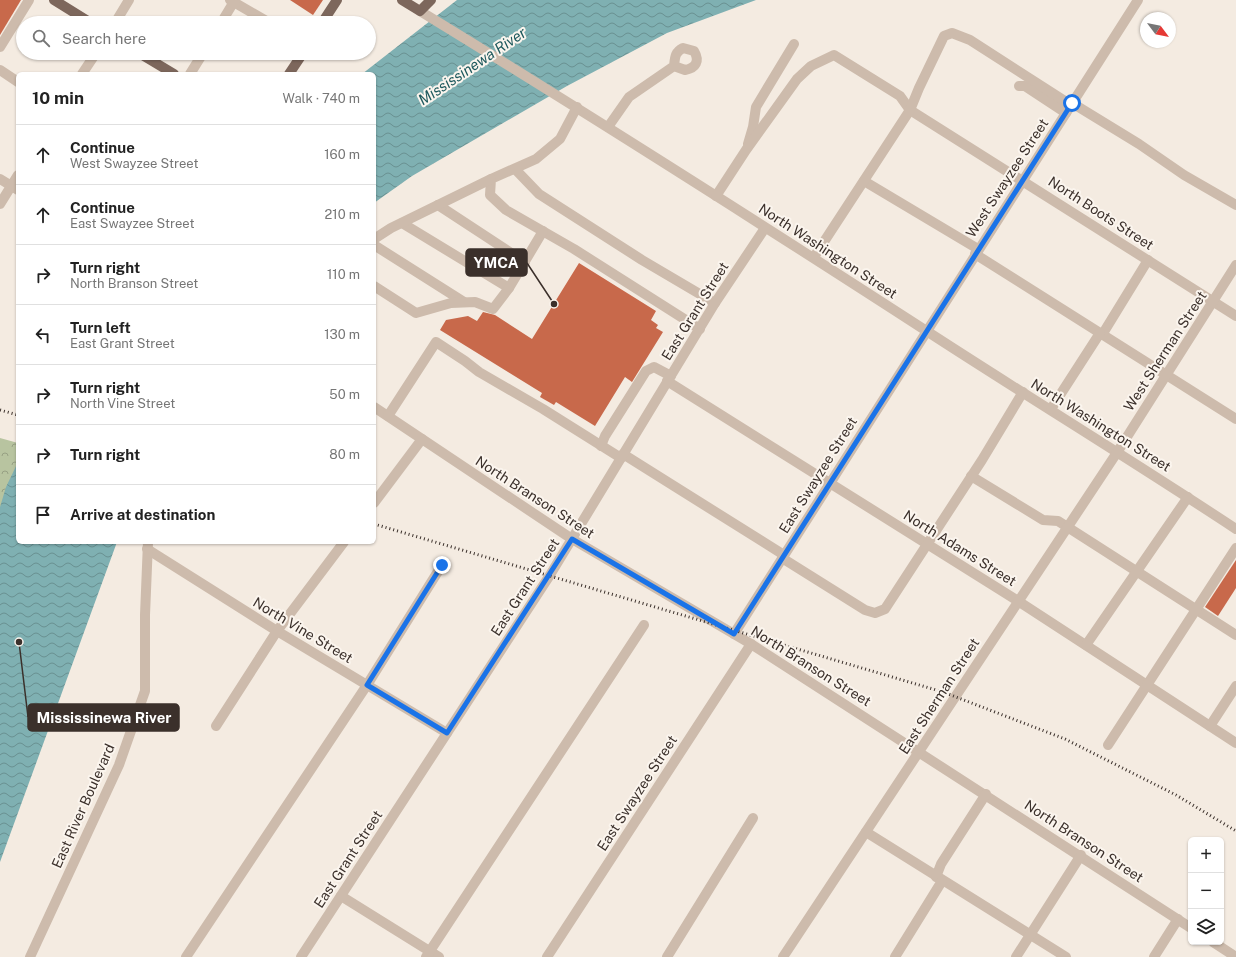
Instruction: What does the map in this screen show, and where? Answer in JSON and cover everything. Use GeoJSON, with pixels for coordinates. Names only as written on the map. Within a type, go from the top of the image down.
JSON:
{"type":"FeatureCollection","features":[{"type":"Feature","properties":{"kind":"main road"},"geometry":{"type":"LineString","coordinates":[[54,0],[80,16]]}},
{"type":"Feature","properties":{"kind":"main road"},"geometry":{"type":"LineString","coordinates":[[327,16],[337,0]]}},
{"type":"Feature","properties":{"kind":"main road","name":"North Washington Street"},"geometry":{"type":"LineString","coordinates":[[402,0],[420,11]]}},
{"type":"Feature","properties":{"kind":"main road"},"geometry":{"type":"LineString","coordinates":[[420,11],[431,0]]}},
{"type":"Feature","properties":{"kind":"main road"},"geometry":{"type":"LineString","coordinates":[[151,60],[171,72]]}},
{"type":"Feature","properties":{"kind":"main road"},"geometry":{"type":"LineString","coordinates":[[290,72],[298,60]]}},
{"type":"Feature","properties":{"kind":"street"},"geometry":{"type":"LineString","coordinates":[[19,16],[29,0]]}},
{"type":"Feature","properties":{"kind":"street"},"geometry":{"type":"LineString","coordinates":[[120,16],[130,0]]}},
{"type":"Feature","properties":{"kind":"street"},"geometry":{"type":"LineString","coordinates":[[225,16],[233,0],[259,16]]}},
{"type":"Feature","properties":{"kind":"street","name":"West Swayzee Street"},"geometry":{"type":"LineString","coordinates":[[926,331],[1138,0]]}},
{"type":"Feature","properties":{"kind":"street","name":"North Washington Street"},"geometry":{"type":"LineString","coordinates":[[420,11],[566,100],[765,228],[814,257],[926,331],[1118,451],[1236,529]]}},
{"type":"Feature","properties":{"kind":"street"},"geometry":{"type":"LineString","coordinates":[[0,48],[16,22]]}},
{"type":"Feature","properties":{"kind":"street"},"geometry":{"type":"LineString","coordinates":[[814,257],[910,110],[944,36],[952,32],[970,40],[1070,107]]}},
{"type":"Feature","properties":{"kind":"street"},"geometry":{"type":"LineString","coordinates":[[716,196],[746,150],[753,128],[756,107],[794,44]]}},
{"type":"Feature","properties":{"kind":"street","name":"North Boots Street"},"geometry":{"type":"LineString","coordinates":[[746,150],[797,79],[811,66],[834,55],[900,96],[910,110],[1236,316]]}},
{"type":"Feature","properties":{"kind":"street"},"geometry":{"type":"LineString","coordinates":[[83,72],[91,60]]}},
{"type":"Feature","properties":{"kind":"street"},"geometry":{"type":"LineString","coordinates":[[191,72],[199,60]]}},
{"type":"Feature","properties":{"kind":"street"},"geometry":{"type":"LineString","coordinates":[[608,127],[629,97],[674,66]]}},
{"type":"Feature","properties":{"kind":"street"},"geometry":{"type":"LineString","coordinates":[[0,70],[16,81]]}},
{"type":"Feature","properties":{"kind":"street"},"geometry":{"type":"LineString","coordinates":[[1018,86],[1026,86],[1070,107],[1139,144],[1184,175],[1236,205]]}},
{"type":"Feature","properties":{"kind":"street"},"geometry":{"type":"LineString","coordinates":[[376,238],[438,205],[536,159],[560,138],[577,107]]}},
{"type":"Feature","properties":{"kind":"street"},"geometry":{"type":"LineString","coordinates":[[515,169],[539,194],[642,260],[715,303]]}},
{"type":"Feature","properties":{"kind":"street"},"geometry":{"type":"LineString","coordinates":[[0,179],[14,188],[0,204]]}},
{"type":"Feature","properties":{"kind":"street"},"geometry":{"type":"LineString","coordinates":[[492,179],[490,195],[506,210],[543,231],[700,329]]}},
{"type":"Feature","properties":{"kind":"street"},"geometry":{"type":"LineString","coordinates":[[864,181],[977,252],[1166,376],[1236,419]]}},
{"type":"Feature","properties":{"kind":"street"},"geometry":{"type":"LineString","coordinates":[[438,205],[525,262]]}},
{"type":"Feature","properties":{"kind":"street"},"geometry":{"type":"LineString","coordinates":[[402,223],[509,288]]}},
{"type":"Feature","properties":{"kind":"street","name":"East Grant Street"},"geometry":{"type":"LineString","coordinates":[[301,957],[572,539],[715,303],[765,228]]}},
{"type":"Feature","properties":{"kind":"street"},"geometry":{"type":"LineString","coordinates":[[376,287],[416,313],[451,302],[475,302],[493,309],[509,288],[543,231]]}},
{"type":"Feature","properties":{"kind":"street"},"geometry":{"type":"LineString","coordinates":[[376,246],[464,302]]}},
{"type":"Feature","properties":{"kind":"street"},"geometry":{"type":"LineString","coordinates":[[1051,409],[1148,260]]}},
{"type":"Feature","properties":{"kind":"street","name":"West Sherman Street"},"geometry":{"type":"LineString","coordinates":[[1118,451],[1236,265]]}},
{"type":"Feature","properties":{"kind":"street","name":"East Swayzee Street"},"geometry":{"type":"LineString","coordinates":[[734,634],[926,331]]}},
{"type":"Feature","properties":{"kind":"street"},"geometry":{"type":"LineString","coordinates":[[388,416],[436,342],[479,372],[543,409],[601,446],[622,456],[783,556],[865,610],[875,613],[885,609],[928,545],[1023,392]]}},
{"type":"Feature","properties":{"kind":"street","name":"North Adams Street"},"geometry":{"type":"LineString","coordinates":[[601,446],[605,436],[646,371],[654,367],[669,379],[829,483],[1018,601],[1236,743]]}},
{"type":"Feature","properties":{"kind":"street","name":"North Branson Street"},"geometry":{"type":"LineString","coordinates":[[376,408],[572,539],[751,644],[1081,855],[1188,926]]}},
{"type":"Feature","properties":{"kind":"street"},"geometry":{"type":"LineString","coordinates":[[376,500],[422,439]]}},
{"type":"Feature","properties":{"kind":"street","name":"East Sherman Street"},"geometry":{"type":"LineString","coordinates":[[783,957],[1118,451]]}},
{"type":"Feature","properties":{"kind":"street"},"geometry":{"type":"LineString","coordinates":[[972,476],[1043,520],[1058,521],[1236,635]]}},
{"type":"Feature","properties":{"kind":"street"},"geometry":{"type":"LineString","coordinates":[[1086,645],[1188,497]]}},
{"type":"Feature","properties":{"kind":"street"},"geometry":{"type":"LineString","coordinates":[[216,726],[277,631],[342,544]]}},
{"type":"Feature","properties":{"kind":"street","name":"North Vine Street"},"geometry":{"type":"LineString","coordinates":[[148,546],[277,631],[447,733]]}},
{"type":"Feature","properties":{"kind":"street","name":"East River Boulevard"},"geometry":{"type":"LineString","coordinates":[[30,957],[119,765],[145,691],[148,546]]}},
{"type":"Feature","properties":{"kind":"street"},"geometry":{"type":"LineString","coordinates":[[1108,745],[1236,548]]}},
{"type":"Feature","properties":{"kind":"street"},"geometry":{"type":"LineString","coordinates":[[186,957],[367,685],[442,565]]}},
{"type":"Feature","properties":{"kind":"street"},"geometry":{"type":"LineString","coordinates":[[428,954],[644,624]]}},
{"type":"Feature","properties":{"kind":"street","name":"East Swayzee Street"},"geometry":{"type":"LineString","coordinates":[[547,957],[751,644]]}},
{"type":"Feature","properties":{"kind":"street"},"geometry":{"type":"LineString","coordinates":[[1210,726],[1236,686]]}},
{"type":"Feature","properties":{"kind":"street"},"geometry":{"type":"LineString","coordinates":[[895,957],[939,879],[941,864],[986,794]]}},
{"type":"Feature","properties":{"kind":"street"},"geometry":{"type":"LineString","coordinates":[[667,957],[753,818]]}},
{"type":"Feature","properties":{"kind":"street"},"geometry":{"type":"LineString","coordinates":[[866,832],[1066,957]]}},
{"type":"Feature","properties":{"kind":"street"},"geometry":{"type":"LineString","coordinates":[[1016,957],[1081,855]]}},
{"type":"Feature","properties":{"kind":"street"},"geometry":{"type":"LineString","coordinates":[[341,896],[428,954],[439,957]]}},
{"type":"Feature","properties":{"kind":"street"},"geometry":{"type":"LineString","coordinates":[[1154,957],[1178,919]]}},
{"type":"Feature","properties":{"kind":"street"},"geometry":{"type":"LineString","coordinates":[[1218,945],[1236,957]]}},
{"type":"Feature","properties":{"kind":"green space"},"geometry":{"type":"Polygon","coordinates":[[[0,438],[16,442],[16,488],[0,553],[0,438]]]}},
{"type":"Feature","properties":{"kind":"water"},"geometry":{"type":"Polygon","coordinates":[[[457,0],[756,0],[667,33],[567,86],[412,176],[376,202],[376,72],[365,72],[457,0]]]}},
{"type":"Feature","properties":{"kind":"water"},"geometry":{"type":"Polygon","coordinates":[[[16,466],[16,544],[116,544],[0,862],[0,507],[6,487],[16,466]]]}},
{"type":"Feature","properties":{"kind":"building"},"geometry":{"type":"Polygon","coordinates":[[[0,0],[21,0],[0,35],[0,0]]]}},
{"type":"Feature","properties":{"kind":"building"},"geometry":{"type":"Polygon","coordinates":[[[290,0],[323,0],[313,15],[290,0]]]}},
{"type":"Feature","properties":{"kind":"building"},"geometry":{"type":"Polygon","coordinates":[[[579,263],[656,311],[651,320],[658,325],[656,328],[663,332],[632,382],[625,377],[595,426],[556,402],[554,405],[540,397],[542,393],[440,330],[446,320],[468,316],[477,321],[483,312],[495,315],[532,339],[579,263]]]}},
{"type":"Feature","properties":{"kind":"building"},"geometry":{"type":"Polygon","coordinates":[[[1236,560],[1236,588],[1218,616],[1205,607],[1236,560]]]}},
{"type":"Feature","properties":{"kind":"railway"},"geometry":{"type":"LineString","coordinates":[[0,410],[16,414]]}},
{"type":"Feature","properties":{"kind":"railway"},"geometry":{"type":"LineString","coordinates":[[376,525],[943,692],[1065,739],[1176,795],[1236,831]]}},
{"type":"Feature","properties":{"kind":"place","name":"YMCA"},"geometry":{"type":"Point","coordinates":[554,304]}},
{"type":"Feature","properties":{"kind":"place","name":"Mississinewa River"},"geometry":{"type":"Point","coordinates":[19,642]}},
{"type":"Feature","properties":{"kind":"route"},"geometry":{"type":"LineString","coordinates":[[442,565],[367,685],[447,733],[550,576],[572,539],[734,634],[1072,103]]}}]}
